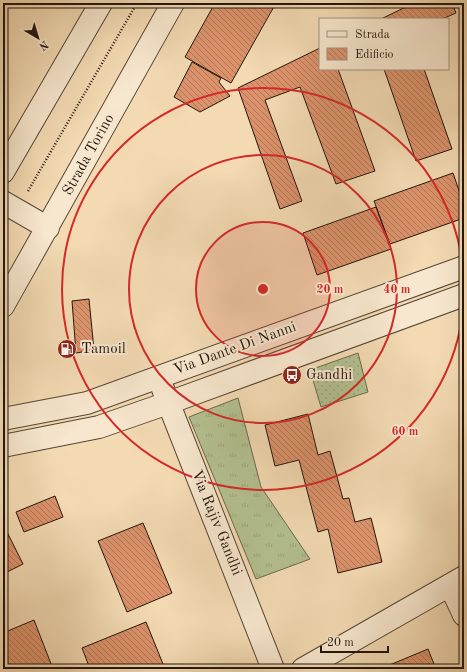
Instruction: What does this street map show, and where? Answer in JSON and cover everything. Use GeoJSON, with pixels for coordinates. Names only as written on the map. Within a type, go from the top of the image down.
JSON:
{"type":"FeatureCollection","features":[{"type":"Feature","properties":{"kind":"street"},"geometry":{"type":"LineString","coordinates":[[3,172],[102,3]]}},
{"type":"Feature","properties":{"kind":"street","name":"Strada Torino"},"geometry":{"type":"LineString","coordinates":[[3,306],[173,3]]}},
{"type":"Feature","properties":{"kind":"street"},"geometry":{"type":"LineString","coordinates":[[10,206],[48,228]]}},
{"type":"Feature","properties":{"kind":"street","name":"Via Dante Di Nanni"},"geometry":{"type":"LineString","coordinates":[[3,419],[87,403],[464,267]]}},
{"type":"Feature","properties":{"kind":"street","name":"Via Dante Di Nanni"},"geometry":{"type":"LineString","coordinates":[[3,446],[98,427],[464,295]]}},
{"type":"Feature","properties":{"kind":"street","name":"Via Rajiv Gandhi"},"geometry":{"type":"LineString","coordinates":[[158,377],[273,669]]}},
{"type":"Feature","properties":{"kind":"street"},"geometry":{"type":"LineString","coordinates":[[303,669],[457,581],[464,615]]}},
{"type":"Feature","properties":{"kind":"path"},"geometry":{"type":"LineString","coordinates":[[3,234],[10,206],[137,3]]}},
{"type":"Feature","properties":{"kind":"green space"},"geometry":{"type":"Polygon","coordinates":[[[358,353],[368,392],[321,407],[310,370],[358,353]]]}},
{"type":"Feature","properties":{"kind":"green space"},"geometry":{"type":"Polygon","coordinates":[[[238,398],[261,487],[310,559],[256,579],[189,417],[238,398]]]}},
{"type":"Feature","properties":{"kind":"building"},"geometry":{"type":"Polygon","coordinates":[[[215,3],[276,3],[231,83],[185,57],[215,3]]]}},
{"type":"Feature","properties":{"kind":"building"},"geometry":{"type":"Polygon","coordinates":[[[414,3],[452,3],[456,13],[444,18],[383,18],[414,3]]]}},
{"type":"Feature","properties":{"kind":"building"},"geometry":{"type":"Polygon","coordinates":[[[319,48],[319,70],[338,70],[375,171],[336,184],[300,87],[265,100],[302,201],[280,209],[238,88],[319,48]]]}},
{"type":"Feature","properties":{"kind":"building"},"geometry":{"type":"Polygon","coordinates":[[[192,62],[221,78],[219,82],[230,96],[200,112],[174,97],[192,62]]]}},
{"type":"Feature","properties":{"kind":"building"},"geometry":{"type":"Polygon","coordinates":[[[384,70],[424,70],[452,149],[416,161],[384,70]]]}},
{"type":"Feature","properties":{"kind":"building"},"geometry":{"type":"Polygon","coordinates":[[[453,173],[464,205],[464,218],[390,244],[374,201],[453,173]]]}},
{"type":"Feature","properties":{"kind":"building"},"geometry":{"type":"Polygon","coordinates":[[[376,207],[391,249],[317,275],[303,233],[376,207]]]}},
{"type":"Feature","properties":{"kind":"building"},"geometry":{"type":"Polygon","coordinates":[[[89,299],[94,350],[76,353],[72,301],[89,299]]]}},
{"type":"Feature","properties":{"kind":"building"},"geometry":{"type":"Polygon","coordinates":[[[308,414],[318,455],[330,451],[343,499],[349,498],[355,522],[371,518],[382,562],[338,573],[328,529],[318,532],[299,460],[275,466],[265,425],[308,414]]]}},
{"type":"Feature","properties":{"kind":"building"},"geometry":{"type":"Polygon","coordinates":[[[55,496],[63,517],[24,532],[16,512],[55,496]]]}},
{"type":"Feature","properties":{"kind":"building"},"geometry":{"type":"Polygon","coordinates":[[[143,523],[172,593],[127,612],[98,541],[143,523]]]}},
{"type":"Feature","properties":{"kind":"building"},"geometry":{"type":"Polygon","coordinates":[[[3,524],[23,564],[3,574],[3,524]]]}},
{"type":"Feature","properties":{"kind":"building"},"geometry":{"type":"Polygon","coordinates":[[[34,620],[53,669],[5,669],[3,663],[3,633],[34,620]]]}},
{"type":"Feature","properties":{"kind":"building"},"geometry":{"type":"Polygon","coordinates":[[[146,622],[165,669],[90,669],[82,648],[146,622]]]}},
{"type":"Feature","properties":{"kind":"building"},"geometry":{"type":"Polygon","coordinates":[[[428,649],[436,669],[380,669],[428,649]]]}},
{"type":"Feature","properties":{"kind":"place","name":"Tamoil"},"geometry":{"type":"Point","coordinates":[67,349]}},
{"type":"Feature","properties":{"kind":"place","name":"Gandhi"},"geometry":{"type":"Point","coordinates":[292,375]}}]}
